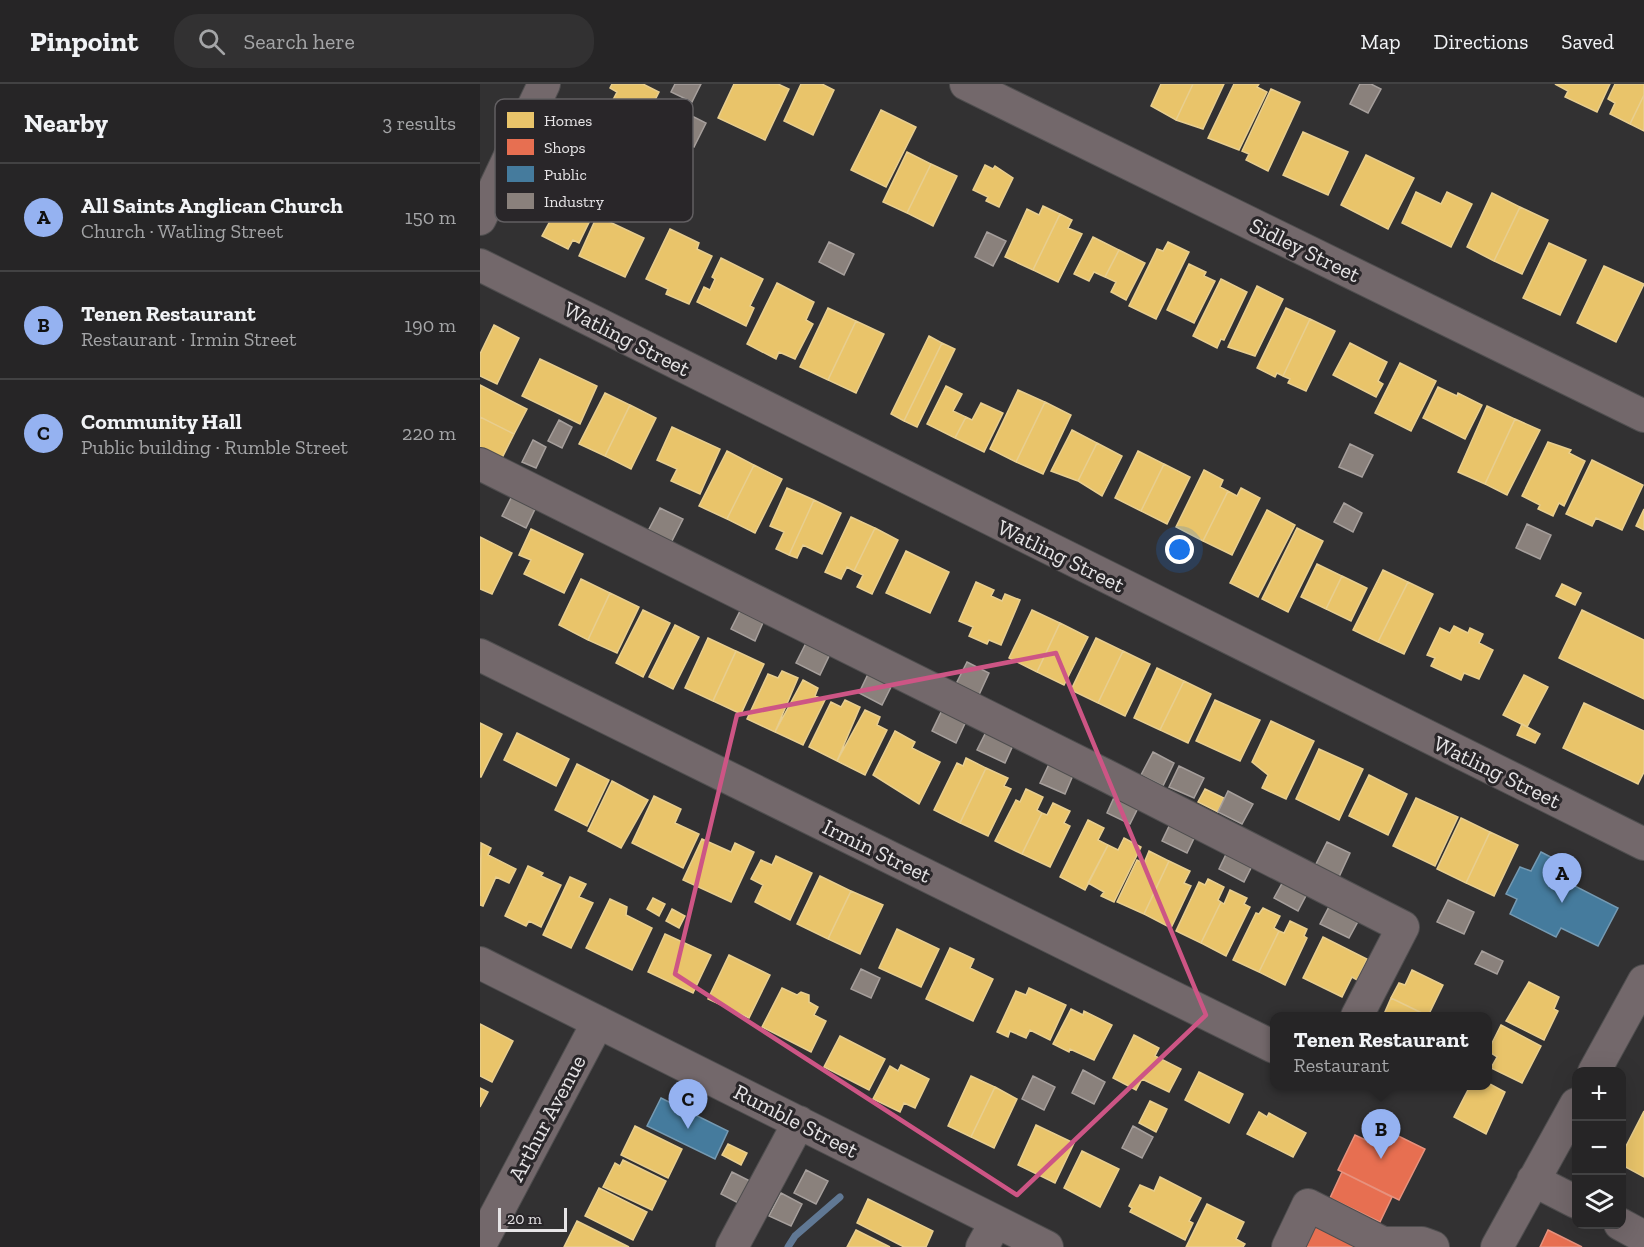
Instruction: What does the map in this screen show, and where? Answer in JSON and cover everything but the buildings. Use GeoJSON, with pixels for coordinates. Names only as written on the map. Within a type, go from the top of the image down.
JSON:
{"type":"FeatureCollection","features":[{"type":"Feature","properties":{"kind":"street"},"geometry":{"type":"LineString","coordinates":[[536,99],[544,84]]}},
{"type":"Feature","properties":{"kind":"street","name":"Sidley Street"},"geometry":{"type":"LineString","coordinates":[[966,84],[1644,416]]}},
{"type":"Feature","properties":{"kind":"street"},"geometry":{"type":"LineString","coordinates":[[484,202],[495,180]]}},
{"type":"Feature","properties":{"kind":"street","name":"Watling Street"},"geometry":{"type":"LineString","coordinates":[[480,265],[1644,844]]}},
{"type":"Feature","properties":{"kind":"street"},"geometry":{"type":"LineString","coordinates":[[480,464],[1105,775],[1403,927],[1360,1012]]}},
{"type":"Feature","properties":{"kind":"street","name":"Irmin Street"},"geometry":{"type":"LineString","coordinates":[[480,655],[1270,1045]]}},
{"type":"Feature","properties":{"kind":"street","name":"Rumble Street"},"geometry":{"type":"LineString","coordinates":[[480,963],[799,1122],[989,1234],[1047,1247]]}},
{"type":"Feature","properties":{"kind":"street"},"geometry":{"type":"LineString","coordinates":[[1596,1067],[1644,981]]}},
{"type":"Feature","properties":{"kind":"street","name":"Arthur Avenue"},"geometry":{"type":"LineString","coordinates":[[480,1245],[598,1022]]}},
{"type":"Feature","properties":{"kind":"street"},"geometry":{"type":"LineString","coordinates":[[1497,1247],[1572,1111]]}},
{"type":"Feature","properties":{"kind":"street"},"geometry":{"type":"LineString","coordinates":[[732,1247],[799,1122]]}},
{"type":"Feature","properties":{"kind":"street"},"geometry":{"type":"LineString","coordinates":[[1533,1180],[1572,1200]]}},
{"type":"Feature","properties":{"kind":"street"},"geometry":{"type":"LineString","coordinates":[[1288,1247],[1308,1205],[1383,1243],[1425,1246]]}},
{"type":"Feature","properties":{"kind":"street"},"geometry":{"type":"LineString","coordinates":[[1626,1227],[1644,1237]]}},
{"type":"Feature","properties":{"kind":"highlighted area"},"geometry":{"type":"Polygon","coordinates":[[[1056,653],[1206,1015],[1017,1195],[675,974],[737,715],[1056,653]]]}},
{"type":"Feature","properties":{"kind":"waterway"},"geometry":{"type":"LineString","coordinates":[[788,1247],[795,1236],[840,1197]]}},
{"type":"Feature","properties":{"kind":"place","name":"All Saints Anglican Church"},"geometry":{"type":"Point","coordinates":[1562,903]}},
{"type":"Feature","properties":{"kind":"place","name":"Community Hall"},"geometry":{"type":"Point","coordinates":[688,1129]}},
{"type":"Feature","properties":{"kind":"place","name":"Tenen Restaurant"},"geometry":{"type":"Point","coordinates":[1381,1159]}}]}
